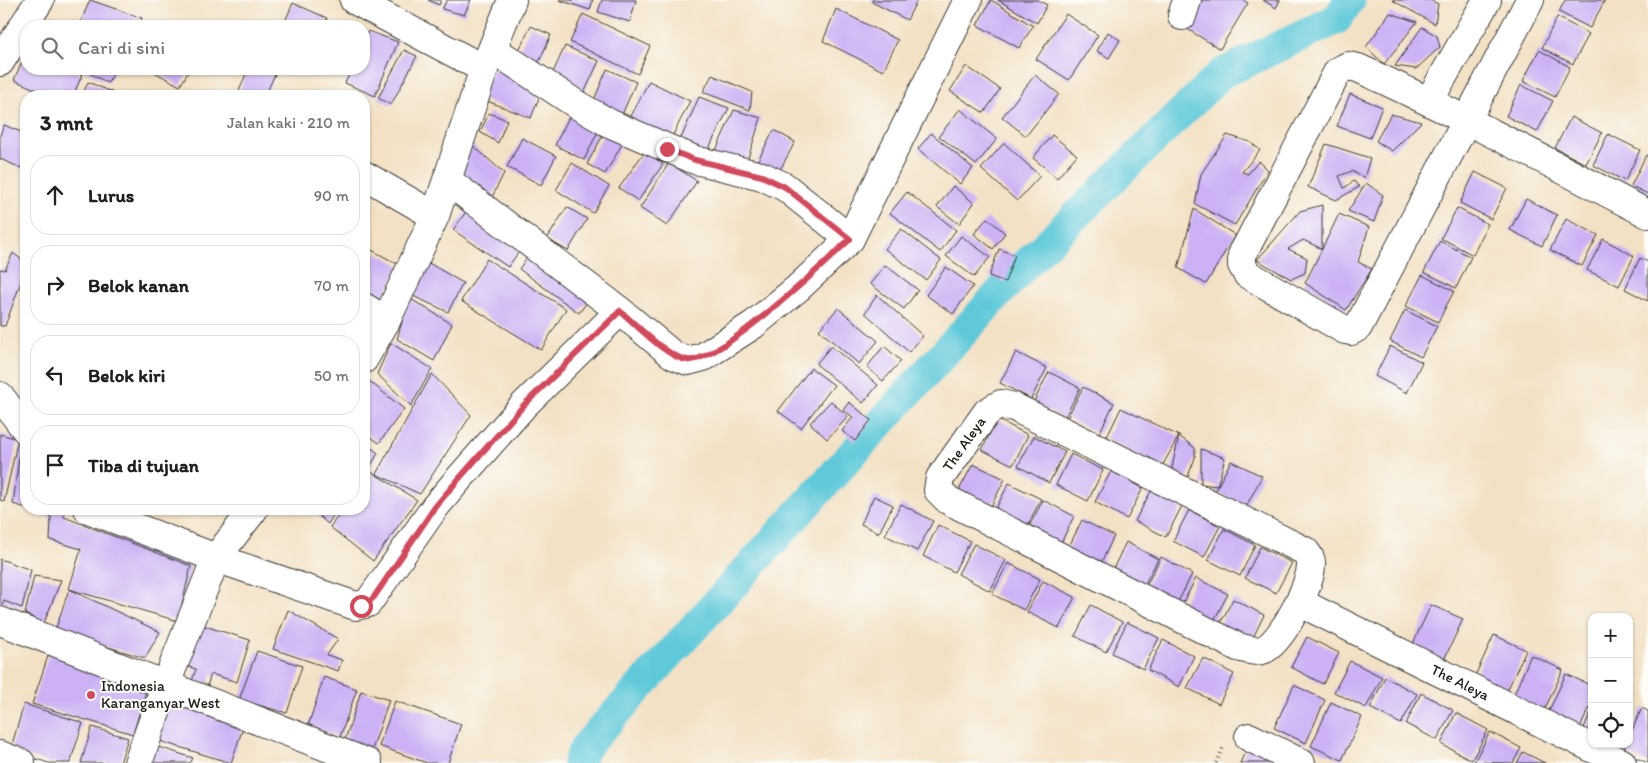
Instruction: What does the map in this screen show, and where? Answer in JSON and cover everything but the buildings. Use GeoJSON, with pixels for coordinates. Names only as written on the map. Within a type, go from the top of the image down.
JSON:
{"type":"FeatureCollection","features":[{"type":"Feature","properties":{"kind":"street"},"geometry":{"type":"LineString","coordinates":[[27,20],[40,0]]}},
{"type":"Feature","properties":{"kind":"street"},"geometry":{"type":"LineString","coordinates":[[354,0],[489,60],[609,123],[695,160],[762,176],[785,187],[850,239]]}},
{"type":"Feature","properties":{"kind":"street"},"geometry":{"type":"LineString","coordinates":[[370,334],[375,314],[435,216],[489,60],[512,0]]}},
{"type":"Feature","properties":{"kind":"street"},"geometry":{"type":"LineString","coordinates":[[448,181],[620,311],[673,355],[688,361],[703,357],[753,325],[798,288],[850,239],[968,0]]}},
{"type":"Feature","properties":{"kind":"street"},"geometry":{"type":"LineString","coordinates":[[1429,101],[1487,0]]}},
{"type":"Feature","properties":{"kind":"street"},"geometry":{"type":"LineString","coordinates":[[1530,0],[1467,120],[1358,327],[1351,331],[1345,330],[1247,274],[1242,265],[1242,255],[1338,71],[1348,66],[1358,68],[1429,101],[1467,120],[1648,214]]}},
{"type":"Feature","properties":{"kind":"street"},"geometry":{"type":"LineString","coordinates":[[0,62],[20,31]]}},
{"type":"Feature","properties":{"kind":"street"},"geometry":{"type":"LineString","coordinates":[[370,178],[435,216]]}},
{"type":"Feature","properties":{"kind":"street"},"geometry":{"type":"LineString","coordinates":[[104,515],[216,558],[356,606],[368,603],[435,507],[457,481],[524,405],[620,311]]}},
{"type":"Feature","properties":{"kind":"street"},"geometry":{"type":"LineString","coordinates":[[0,396],[20,422]]}},
{"type":"Feature","properties":{"kind":"street","name":"The Aleya"},"geometry":{"type":"LineString","coordinates":[[1001,404],[1014,407],[1305,551],[1312,562],[1299,602],[1280,634],[1264,649],[1252,651],[1238,647],[948,500],[938,490],[940,478],[987,412],[1001,404]]}},
{"type":"Feature","properties":{"kind":"street"},"geometry":{"type":"LineString","coordinates":[[138,763],[166,684],[216,558],[249,515]]}},
{"type":"Feature","properties":{"kind":"street","name":"The Aleya"},"geometry":{"type":"LineString","coordinates":[[1299,602],[1622,763]]}},
{"type":"Feature","properties":{"kind":"street"},"geometry":{"type":"LineString","coordinates":[[0,621],[368,763]]}},
{"type":"Feature","properties":{"kind":"street"},"geometry":{"type":"LineString","coordinates":[[1249,737],[1301,763]]}},
{"type":"Feature","properties":{"kind":"street"},"geometry":{"type":"LineString","coordinates":[[0,755],[21,763]]}},
{"type":"Feature","properties":{"kind":"waterway"},"geometry":{"type":"LineString","coordinates":[[578,763],[585,747],[1022,268],[1221,74],[1337,19],[1350,0]]}},
{"type":"Feature","properties":{"kind":"place","name":"Indonesia Karanganyar West"},"geometry":{"type":"Point","coordinates":[91,695]}},
{"type":"Feature","properties":{"kind":"route"},"geometry":{"type":"LineString","coordinates":[[361,606],[368,603],[374,597],[435,507],[457,481],[524,405],[620,311],[673,355],[688,361],[703,357],[753,325],[798,288],[850,239],[785,187],[762,176],[695,160],[667,149]]}}]}
